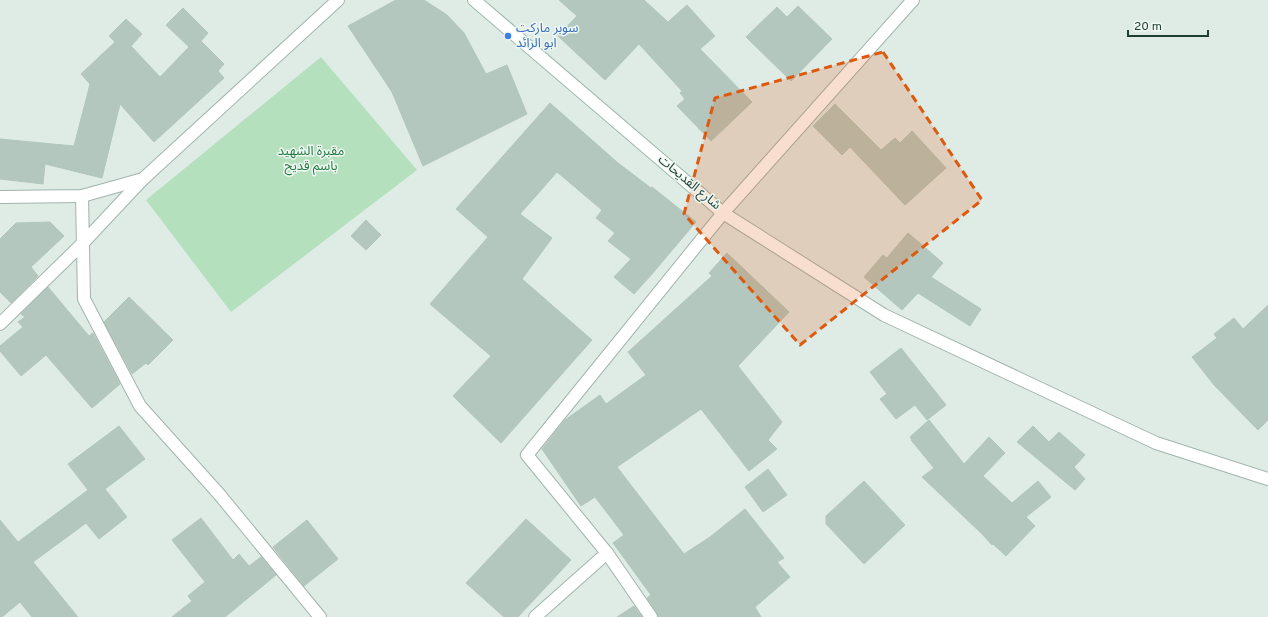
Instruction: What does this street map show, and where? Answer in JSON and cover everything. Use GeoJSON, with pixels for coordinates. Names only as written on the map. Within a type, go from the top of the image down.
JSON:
{"type":"FeatureCollection","features":[{"type":"Feature","properties":{"kind":"street"},"geometry":{"type":"LineString","coordinates":[[0,324],[83,243],[143,179],[338,0]]}},
{"type":"Feature","properties":{"kind":"street","name":"شارع القديحات"},"geometry":{"type":"LineString","coordinates":[[474,0],[723,212],[913,0]]}},
{"type":"Feature","properties":{"kind":"street"},"geometry":{"type":"LineString","coordinates":[[0,197],[82,196],[143,179]]}},
{"type":"Feature","properties":{"kind":"street"},"geometry":{"type":"LineString","coordinates":[[82,196],[84,299],[140,406],[219,494],[320,617]]}},
{"type":"Feature","properties":{"kind":"street"},"geometry":{"type":"LineString","coordinates":[[651,617],[606,553],[528,455],[723,212],[884,315],[1156,443],[1268,478]]}},
{"type":"Feature","properties":{"kind":"street"},"geometry":{"type":"LineString","coordinates":[[535,617],[606,553]]}},
{"type":"Feature","properties":{"kind":"highlighted area"},"geometry":{"type":"Polygon","coordinates":[[[883,52],[982,200],[800,345],[684,214],[715,98],[883,52]]]}},
{"type":"Feature","properties":{"kind":"green space","name":"مقبرة الشهيد باسم قديح"},"geometry":{"type":"Polygon","coordinates":[[[321,57],[417,170],[231,312],[146,200],[321,57]]]}},
{"type":"Feature","properties":{"kind":"building"},"geometry":{"type":"Polygon","coordinates":[[[396,0],[424,0],[447,15],[464,33],[486,74],[507,65],[527,114],[423,166],[392,92],[348,26],[396,0]]]}},
{"type":"Feature","properties":{"kind":"building"},"geometry":{"type":"Polygon","coordinates":[[[559,0],[644,0],[668,22],[687,5],[715,36],[700,49],[752,102],[711,141],[677,106],[685,99],[680,93],[682,91],[639,44],[605,80],[558,36],[577,16],[559,0]]]}},
{"type":"Feature","properties":{"kind":"building"},"geometry":{"type":"Polygon","coordinates":[[[798,6],[832,39],[791,81],[746,37],[777,7],[787,17],[798,6]]]}},
{"type":"Feature","properties":{"kind":"building"},"geometry":{"type":"Polygon","coordinates":[[[183,8],[208,33],[201,41],[224,64],[218,71],[224,78],[154,142],[120,104],[102,178],[45,164],[43,184],[0,179],[0,139],[74,146],[90,84],[81,74],[115,42],[109,36],[126,19],[142,34],[131,46],[160,77],[189,47],[166,25],[183,8]]]}},
{"type":"Feature","properties":{"kind":"building"},"geometry":{"type":"Polygon","coordinates":[[[550,103],[618,163],[651,188],[652,187],[696,222],[634,294],[614,277],[631,259],[608,241],[615,233],[596,218],[602,210],[557,172],[520,214],[552,238],[522,279],[592,340],[501,443],[453,396],[491,356],[430,304],[488,237],[456,209],[550,103]]]}},
{"type":"Feature","properties":{"kind":"building"},"geometry":{"type":"Polygon","coordinates":[[[835,104],[881,150],[895,138],[900,143],[912,131],[946,168],[905,205],[850,147],[842,155],[813,126],[835,104]]]}},
{"type":"Feature","properties":{"kind":"building"},"geometry":{"type":"Polygon","coordinates":[[[366,220],[381,235],[366,250],[351,236],[366,220]]]}},
{"type":"Feature","properties":{"kind":"building"},"geometry":{"type":"Polygon","coordinates":[[[50,222],[64,236],[31,267],[38,276],[11,303],[0,292],[0,239],[16,223],[50,222]]]}},
{"type":"Feature","properties":{"kind":"building"},"geometry":{"type":"Polygon","coordinates":[[[908,233],[943,263],[931,277],[981,309],[970,326],[918,293],[902,310],[864,277],[883,255],[887,258],[908,233]]]}},
{"type":"Feature","properties":{"kind":"building"},"geometry":{"type":"Polygon","coordinates":[[[727,253],[789,312],[738,366],[782,422],[768,440],[777,449],[749,471],[701,409],[617,467],[684,554],[710,537],[745,509],[784,558],[777,562],[790,577],[755,607],[761,617],[658,617],[647,598],[651,595],[613,543],[624,535],[595,497],[581,506],[542,449],[565,420],[600,395],[606,404],[646,375],[628,352],[712,276],[709,273],[727,253]]]}},
{"type":"Feature","properties":{"kind":"building"},"geometry":{"type":"Polygon","coordinates":[[[48,287],[89,336],[93,333],[120,384],[92,408],[46,355],[21,376],[0,351],[0,346],[23,327],[18,322],[25,317],[21,314],[48,287]]]}},
{"type":"Feature","properties":{"kind":"building"},"geometry":{"type":"Polygon","coordinates":[[[129,297],[173,340],[148,365],[146,363],[132,374],[104,322],[129,297]]]}},
{"type":"Feature","properties":{"kind":"building"},"geometry":{"type":"Polygon","coordinates":[[[1268,305],[1268,420],[1258,430],[1214,385],[1192,357],[1217,338],[1214,334],[1234,318],[1243,329],[1268,305]]]}},
{"type":"Feature","properties":{"kind":"building"},"geometry":{"type":"Polygon","coordinates":[[[901,348],[946,405],[927,420],[915,405],[896,419],[880,399],[887,394],[870,372],[901,348]]]}},
{"type":"Feature","properties":{"kind":"building"},"geometry":{"type":"Polygon","coordinates":[[[929,420],[964,464],[989,437],[1005,453],[983,476],[1012,503],[1038,481],[1051,497],[1026,517],[1035,526],[1006,556],[993,544],[992,545],[922,477],[934,468],[910,437],[929,420]]]}},
{"type":"Feature","properties":{"kind":"building"},"geometry":{"type":"Polygon","coordinates":[[[119,426],[145,459],[105,489],[127,517],[99,539],[86,523],[33,562],[78,617],[32,617],[20,602],[0,617],[0,520],[18,542],[88,490],[68,464],[119,426]]]}},
{"type":"Feature","properties":{"kind":"building"},"geometry":{"type":"Polygon","coordinates":[[[1033,426],[1049,442],[1059,432],[1085,455],[1074,467],[1085,479],[1075,490],[1017,442],[1033,426]]]}},
{"type":"Feature","properties":{"kind":"building"},"geometry":{"type":"Polygon","coordinates":[[[768,469],[787,495],[763,512],[745,487],[768,469]]]}},
{"type":"Feature","properties":{"kind":"building"},"geometry":{"type":"Polygon","coordinates":[[[864,481],[905,525],[864,564],[826,524],[826,516],[864,481]]]}},
{"type":"Feature","properties":{"kind":"building"},"geometry":{"type":"Polygon","coordinates":[[[201,518],[233,560],[239,554],[249,566],[261,557],[276,575],[225,617],[172,617],[192,601],[188,596],[205,582],[172,540],[201,518]]]}},
{"type":"Feature","properties":{"kind":"building"},"geometry":{"type":"Polygon","coordinates":[[[526,519],[571,560],[518,617],[504,617],[466,583],[526,519]]]}},
{"type":"Feature","properties":{"kind":"building"},"geometry":{"type":"Polygon","coordinates":[[[307,520],[338,559],[304,586],[273,547],[307,520]]]}},
{"type":"Feature","properties":{"kind":"building"},"geometry":{"type":"Polygon","coordinates":[[[634,606],[642,617],[617,617],[634,606]]]}},
{"type":"Feature","properties":{"kind":"place","name":"سوبر ماركت ابو الرائد"},"geometry":{"type":"Point","coordinates":[508,36]}}]}
